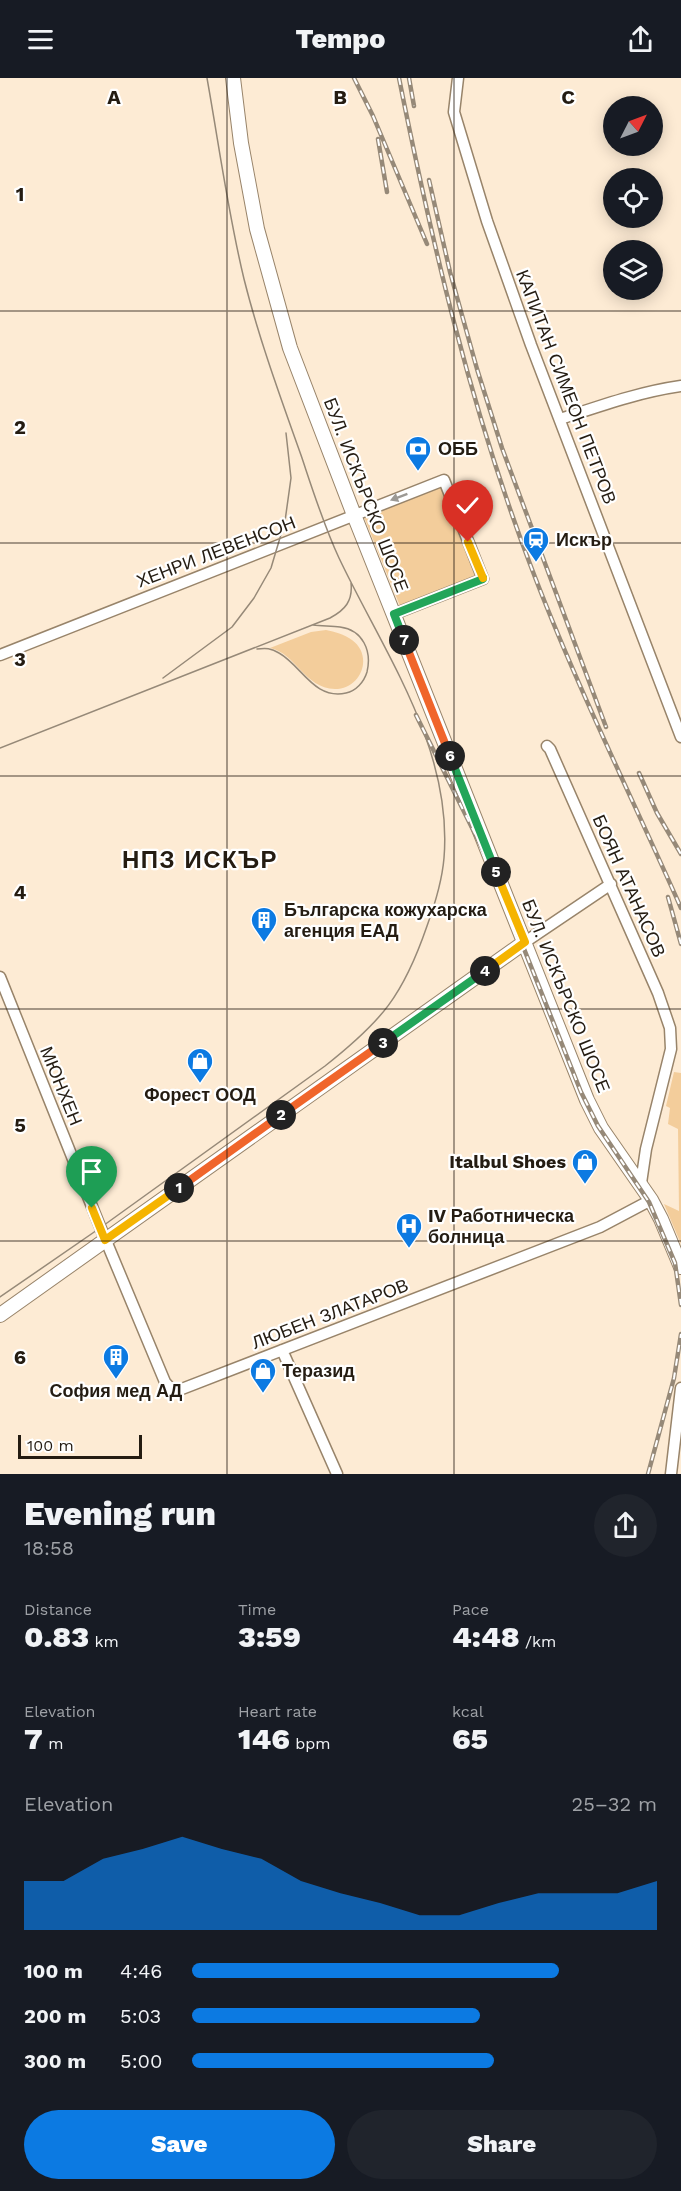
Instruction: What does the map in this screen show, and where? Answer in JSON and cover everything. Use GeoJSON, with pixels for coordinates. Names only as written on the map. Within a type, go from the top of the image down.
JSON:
{"type":"FeatureCollection","features":[{"type":"Feature","properties":{"kind":"main road","name":"БУЛ. ИСКЪРСКО ШОСЕ"},"geometry":{"type":"LineString","coordinates":[[233,78],[257,228],[290,348],[354,515],[588,1100],[601,1128],[651,1200],[681,1267]]}},
{"type":"Feature","properties":{"kind":"main road"},"geometry":{"type":"LineString","coordinates":[[0,1315],[525,942]]}},
{"type":"Feature","properties":{"kind":"street","name":"КАПИТАН СИМЕОН ПЕТРОВ"},"geometry":{"type":"LineString","coordinates":[[458,78],[454,112],[487,221],[681,737]]}},
{"type":"Feature","properties":{"kind":"street"},"geometry":{"type":"LineString","coordinates":[[560,419],[605,404],[681,386]]}},
{"type":"Feature","properties":{"kind":"street","name":"ХЕНРИ ЛЕВЕНСОН"},"geometry":{"type":"LineString","coordinates":[[0,655],[444,480],[483,579],[394,614]]}},
{"type":"Feature","properties":{"kind":"street","name":"БОЯН АТАНАСОВ"},"geometry":{"type":"LineString","coordinates":[[547,746],[611,884],[667,1016],[671,1038],[668,1065],[646,1149],[641,1183]]}},
{"type":"Feature","properties":{"kind":"street"},"geometry":{"type":"LineString","coordinates":[[525,942],[611,884]]}},
{"type":"Feature","properties":{"kind":"street","name":"МЮНХЕН"},"geometry":{"type":"LineString","coordinates":[[0,977],[105,1240]]}},
{"type":"Feature","properties":{"kind":"street","name":"ЛЮБЕН ЗЛАТАРОВ"},"geometry":{"type":"LineString","coordinates":[[105,1240],[165,1382],[174,1392],[600,1227],[651,1200]]}},
{"type":"Feature","properties":{"kind":"street"},"geometry":{"type":"LineString","coordinates":[[282,1350],[337,1474]]}},
{"type":"Feature","properties":{"kind":"street"},"geometry":{"type":"LineString","coordinates":[[672,1474],[681,1388]]}},
{"type":"Feature","properties":{"kind":"shaded area"},"geometry":{"type":"Polygon","coordinates":[[[444,480],[483,579],[402,611],[362,512],[444,480]]]}},
{"type":"Feature","properties":{"kind":"shaded area"},"geometry":{"type":"Polygon","coordinates":[[[326,630],[352,640],[362,654],[363,663],[358,678],[344,688],[335,689],[315,683],[287,656],[270,648],[311,632],[326,630]]]}},
{"type":"Feature","properties":{"kind":"shaded area"},"geometry":{"type":"Polygon","coordinates":[[[674,1072],[681,1073],[681,1244],[664,1204],[679,1211],[678,1129],[668,1124],[670,1108],[666,1106],[674,1072]]]}},
{"type":"Feature","properties":{"kind":"tram line"},"geometry":{"type":"LineString","coordinates":[[0,1297],[325,1066],[362,1035],[388,1005],[409,971],[430,918],[442,876],[444,817],[438,778],[427,740],[412,702],[334,546],[271,369],[238,254],[207,78]]}},
{"type":"Feature","properties":{"kind":"tram line"},"geometry":{"type":"LineString","coordinates":[[163,678],[232,627],[254,598],[271,568],[285,521],[291,478],[286,433]]}},
{"type":"Feature","properties":{"kind":"tram line"},"geometry":{"type":"LineString","coordinates":[[0,748],[330,618],[347,604],[351,595],[351,583]]}},
{"type":"Feature","properties":{"kind":"tram line"},"geometry":{"type":"LineString","coordinates":[[257,649],[268,649],[279,653],[325,692],[335,694],[353,690],[362,683],[367,672],[368,657],[364,643],[355,632],[348,629],[313,625]]}},
{"type":"Feature","properties":{"kind":"railway"},"geometry":{"type":"LineString","coordinates":[[354,78],[373,116],[427,244]]}},
{"type":"Feature","properties":{"kind":"railway"},"geometry":{"type":"LineString","coordinates":[[399,78],[454,324],[508,505],[565,651],[681,908]]}},
{"type":"Feature","properties":{"kind":"railway"},"geometry":{"type":"LineString","coordinates":[[409,78],[414,106]]}},
{"type":"Feature","properties":{"kind":"railway"},"geometry":{"type":"LineString","coordinates":[[378,139],[387,192]]}},
{"type":"Feature","properties":{"kind":"railway"},"geometry":{"type":"LineString","coordinates":[[429,180],[450,272],[502,448],[606,727]]}},
{"type":"Feature","properties":{"kind":"railway"},"geometry":{"type":"LineString","coordinates":[[416,715],[491,866],[581,1092],[598,1126],[649,1202],[675,1263],[681,1305]]}},
{"type":"Feature","properties":{"kind":"railway"},"geometry":{"type":"LineString","coordinates":[[639,773],[657,813],[681,854]]}},
{"type":"Feature","properties":{"kind":"railway"},"geometry":{"type":"LineString","coordinates":[[668,897],[681,944]]}},
{"type":"Feature","properties":{"kind":"railway"},"geometry":{"type":"LineString","coordinates":[[648,1474],[674,1378],[681,1334]]}},
{"type":"Feature","properties":{"kind":"place","name":"ОББ"},"geometry":{"type":"Point","coordinates":[418,472]}},
{"type":"Feature","properties":{"kind":"place","name":"Искър"},"geometry":{"type":"Point","coordinates":[536,563]}},
{"type":"Feature","properties":{"kind":"place","name":"Българска кожухарска агенция ЕАД"},"geometry":{"type":"Point","coordinates":[264,943]}},
{"type":"Feature","properties":{"kind":"place","name":"Форест ООД"},"geometry":{"type":"Point","coordinates":[200,1084]}},
{"type":"Feature","properties":{"kind":"place","name":"Italbul Shoes"},"geometry":{"type":"Point","coordinates":[585,1185]}},
{"type":"Feature","properties":{"kind":"place","name":"IV Работническа болница"},"geometry":{"type":"Point","coordinates":[409,1249]}},
{"type":"Feature","properties":{"kind":"place","name":"София мед АД"},"geometry":{"type":"Point","coordinates":[116,1380]}},
{"type":"Feature","properties":{"kind":"place","name":"Теразид"},"geometry":{"type":"Point","coordinates":[263,1394]}},
{"type":"Feature","properties":{"kind":"district","name":"НПЗ ИСКЪР"},"geometry":{"type":"Point","coordinates":[200,860]}},
{"type":"Feature","properties":{"kind":"route"},"geometry":{"type":"LineString","coordinates":[[92,1208],[105,1240],[525,942],[394,614],[483,579],[468,542]]}}]}
